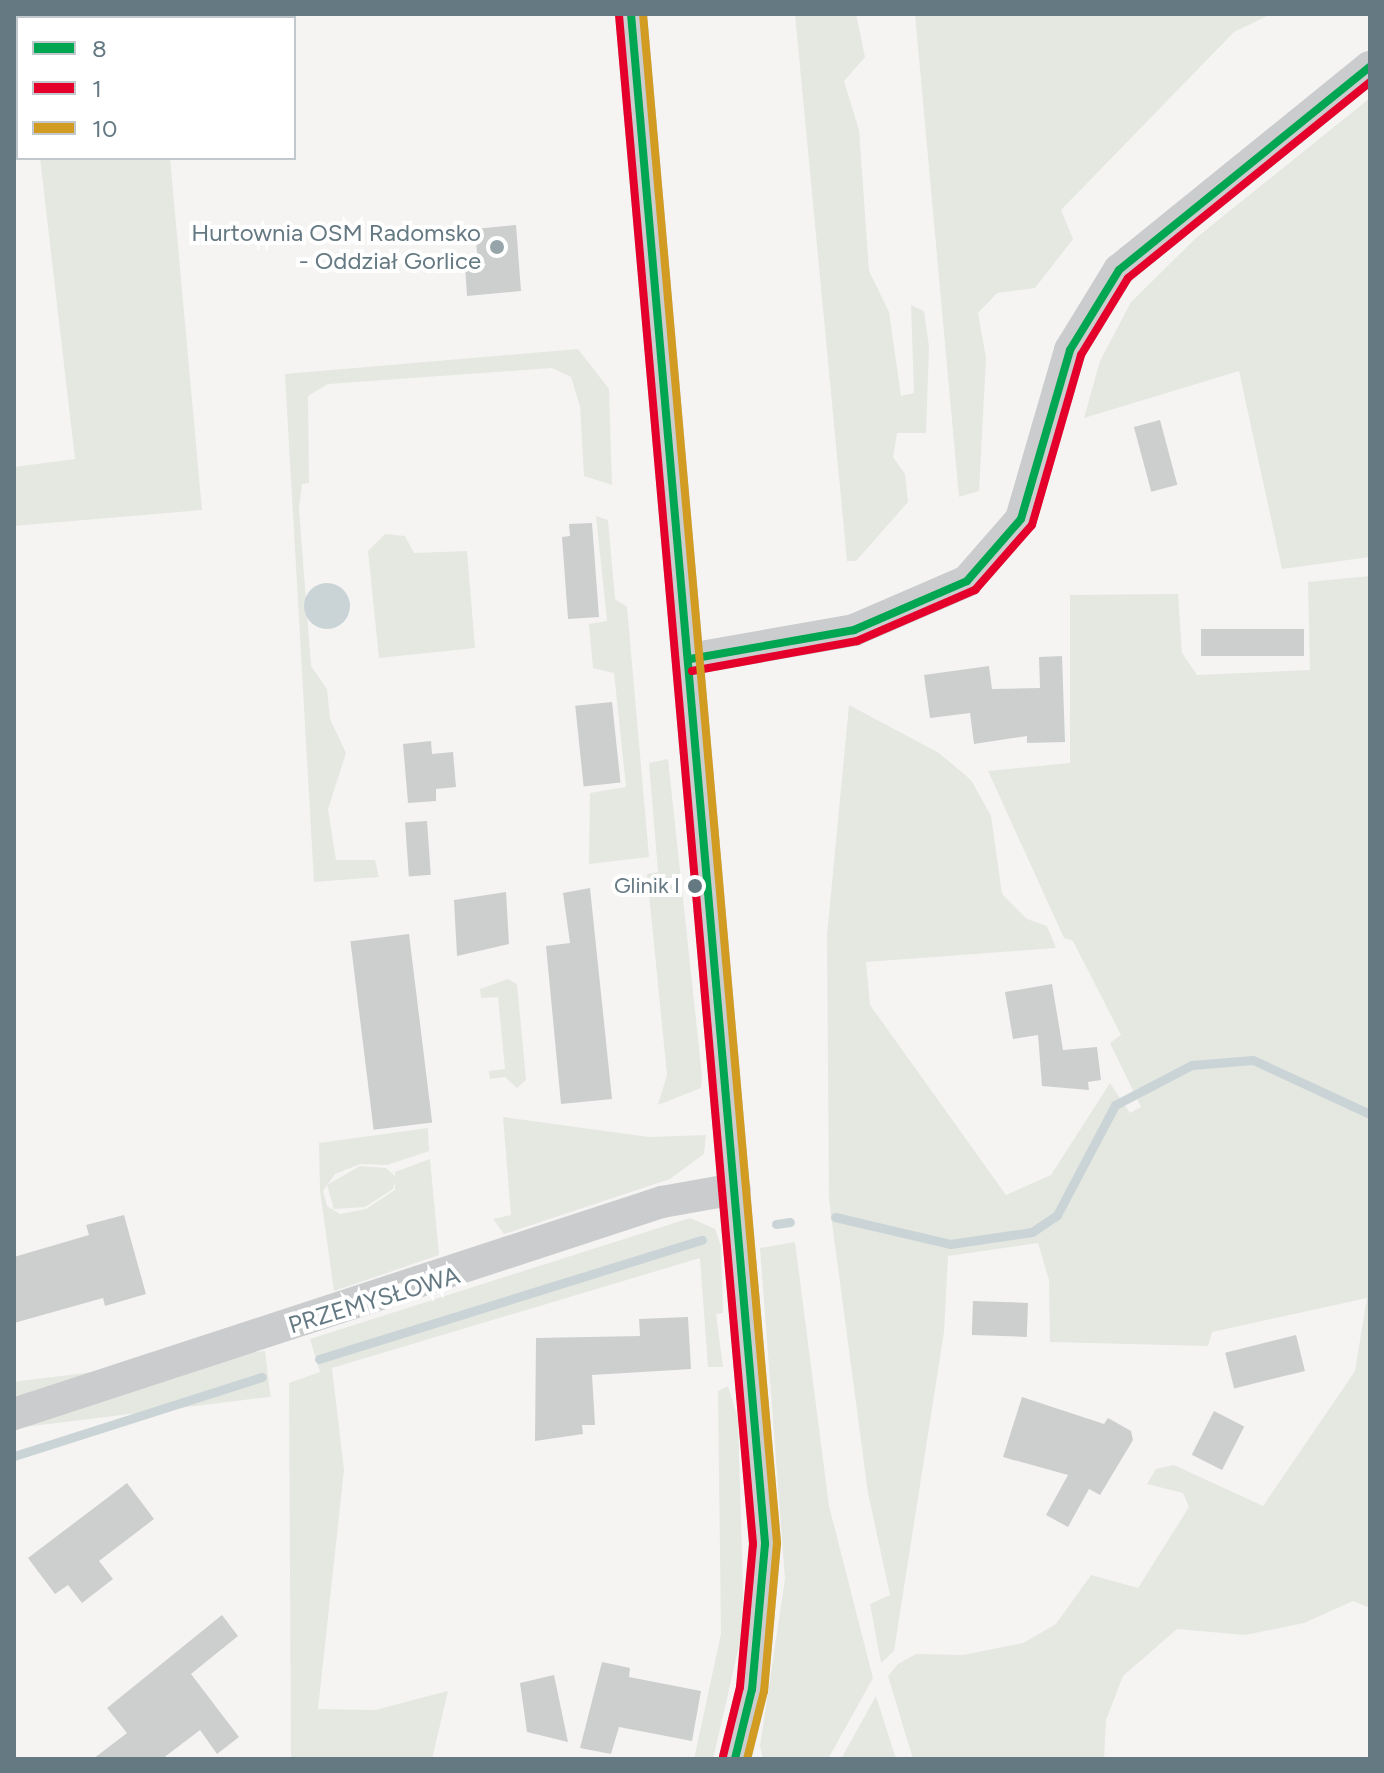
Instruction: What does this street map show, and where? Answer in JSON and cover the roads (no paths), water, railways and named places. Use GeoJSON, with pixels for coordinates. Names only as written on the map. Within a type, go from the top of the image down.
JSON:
{"type":"FeatureCollection","features":[{"type":"Feature","properties":{"kind":"street"},"geometry":{"type":"LineString","coordinates":[[631,14],[690,659],[765,1544],[752,1689],[735,1759]]}},
{"type":"Feature","properties":{"kind":"street"},"geometry":{"type":"LineString","coordinates":[[690,659],[854,630],[967,581],[1021,519],[1070,350],[1119,270],[1370,67]]}},
{"type":"Feature","properties":{"kind":"street","name":"PRZEMYSŁOWA"},"geometry":{"type":"LineString","coordinates":[[14,1414],[662,1202],[735,1189]]}},
{"type":"Feature","properties":{"kind":"waterway"},"geometry":{"type":"LineString","coordinates":[[835,1217],[950,1244],[1032,1232],[1057,1215],[1115,1105],[1192,1065],[1253,1060],[1370,1114]]}},
{"type":"Feature","properties":{"kind":"waterway"},"geometry":{"type":"LineString","coordinates":[[776,1224],[790,1222]]}},
{"type":"Feature","properties":{"kind":"waterway"},"geometry":{"type":"LineString","coordinates":[[319,1359],[702,1240]]}},
{"type":"Feature","properties":{"kind":"waterway"},"geometry":{"type":"LineString","coordinates":[[14,1456],[262,1377]]}},
{"type":"Feature","properties":{"kind":"place","name":"Hurtownia OSM Radomsko - Oddział Gorlice"},"geometry":{"type":"Point","coordinates":[497,247]}},
{"type":"Feature","properties":{"kind":"place","name":"Glinik I"},"geometry":{"type":"Point","coordinates":[695,886]}}]}
